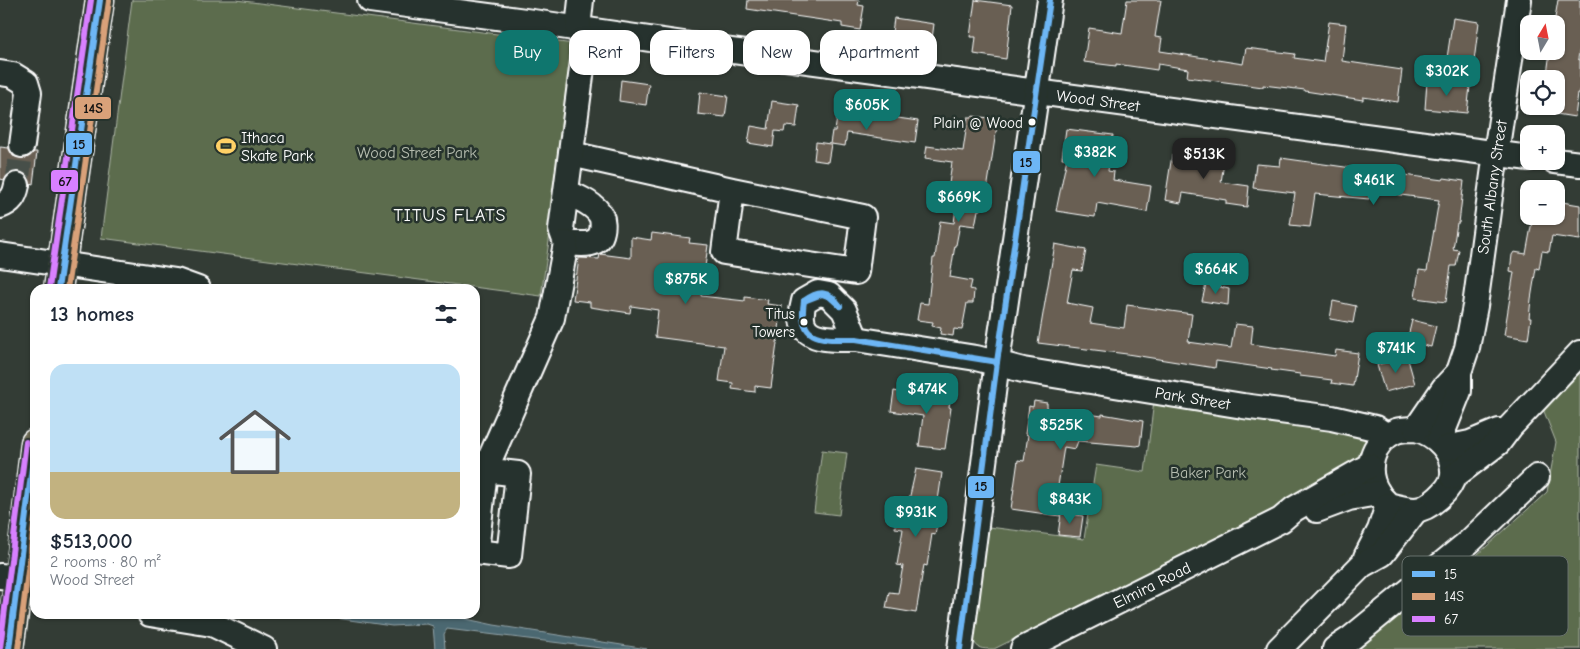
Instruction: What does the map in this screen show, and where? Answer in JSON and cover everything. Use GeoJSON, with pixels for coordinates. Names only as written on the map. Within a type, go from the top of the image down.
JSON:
{"type":"FeatureCollection","features":[{"type":"Feature","properties":{"kind":"highway"},"geometry":{"type":"LineString","coordinates":[[60,276],[100,0]]}},
{"type":"Feature","properties":{"kind":"highway"},"geometry":{"type":"LineString","coordinates":[[9,649],[14,590],[30,477]]}},
{"type":"Feature","properties":{"kind":"street","name":"Wood Street"},"geometry":{"type":"LineString","coordinates":[[370,0],[725,50],[1520,157]]}},
{"type":"Feature","properties":{"kind":"street"},"geometry":{"type":"LineString","coordinates":[[485,470],[552,318],[566,243],[560,229],[584,53],[583,41],[578,28],[582,0]]}},
{"type":"Feature","properties":{"kind":"street"},"geometry":{"type":"LineString","coordinates":[[960,649],[997,362],[1050,0]]}},
{"type":"Feature","properties":{"kind":"street","name":"South Albany Street"},"geometry":{"type":"LineString","coordinates":[[1442,445],[1459,392],[1459,372],[1467,348],[1475,306],[1519,0]]}},
{"type":"Feature","properties":{"kind":"street"},"geometry":{"type":"LineString","coordinates":[[0,73],[12,74],[26,83],[29,93],[22,145]]}},
{"type":"Feature","properties":{"kind":"street"},"geometry":{"type":"LineString","coordinates":[[571,154],[863,217],[856,272],[724,252],[732,190]]}},
{"type":"Feature","properties":{"kind":"street"},"geometry":{"type":"LineString","coordinates":[[1565,162],[1580,164]]}},
{"type":"Feature","properties":{"kind":"street"},"geometry":{"type":"LineString","coordinates":[[0,206],[11,201],[16,194],[17,185]]}},
{"type":"Feature","properties":{"kind":"street"},"geometry":{"type":"LineString","coordinates":[[566,192],[601,215],[603,226],[602,234],[598,240],[590,244],[566,243]]}},
{"type":"Feature","properties":{"kind":"street"},"geometry":{"type":"LineString","coordinates":[[0,255],[60,276],[176,281],[184,284]]}},
{"type":"Feature","properties":{"kind":"street"},"geometry":{"type":"LineString","coordinates":[[832,269],[829,295],[844,310],[856,339]]}},
{"type":"Feature","properties":{"kind":"street","name":"Park Street"},"geometry":{"type":"LineString","coordinates":[[829,295],[818,293],[804,301],[800,314],[805,329],[817,338],[856,339],[997,362],[1023,370],[1243,406],[1332,418],[1375,428],[1387,436]]}},
{"type":"Feature","properties":{"kind":"street"},"geometry":{"type":"LineString","coordinates":[[1279,649],[1362,565],[1382,554],[1416,510],[1435,501],[1442,495],[1453,477],[1498,443],[1510,427],[1580,353]]}},
{"type":"Feature","properties":{"kind":"street","name":"South Albany Street"},"geometry":{"type":"LineString","coordinates":[[1416,429],[1444,388],[1459,372]]}},
{"type":"Feature","properties":{"kind":"street"},"geometry":{"type":"LineString","coordinates":[[1442,445],[1470,443],[1510,427]]}},
{"type":"Feature","properties":{"kind":"street"},"geometry":{"type":"LineString","coordinates":[[1362,565],[1380,530],[1383,499],[1369,466],[1378,445],[1387,436],[1396,431],[1416,429],[1428,432],[1442,445],[1451,461],[1453,477]]}},
{"type":"Feature","properties":{"kind":"street","name":"Elmira Road"},"geometry":{"type":"LineString","coordinates":[[1023,649],[1281,520],[1294,508],[1369,466]]}},
{"type":"Feature","properties":{"kind":"street"},"geometry":{"type":"LineString","coordinates":[[1451,556],[1470,541],[1537,477]]}},
{"type":"Feature","properties":{"kind":"street","name":"Elmira Road"},"geometry":{"type":"LineString","coordinates":[[1281,520],[1298,518],[1349,498],[1383,499]]}},
{"type":"Feature","properties":{"kind":"street"},"geometry":{"type":"LineString","coordinates":[[1383,499],[1416,510]]}},
{"type":"Feature","properties":{"kind":"street"},"geometry":{"type":"LineString","coordinates":[[1334,649],[1402,596]]}},
{"type":"Feature","properties":{"kind":"street"},"geometry":{"type":"LineString","coordinates":[[181,619],[212,624],[264,649]]}},
{"type":"Feature","properties":{"kind":"green space","name":"Wood Street Park"},"geometry":{"type":"Polygon","coordinates":[[[132,0],[236,0],[495,34],[495,75],[559,75],[559,42],[569,43],[569,75],[573,75],[541,296],[480,288],[480,284],[450,284],[101,238],[132,0]]]}},
{"type":"Feature","properties":{"kind":"green space"},"geometry":{"type":"Polygon","coordinates":[[[1580,369],[1580,649],[1353,649],[1402,613],[1402,636],[1568,636],[1568,556],[1476,556],[1547,492],[1556,442],[1543,409],[1580,369]]]}},
{"type":"Feature","properties":{"kind":"green space","name":"Baker Park"},"geometry":{"type":"Polygon","coordinates":[[[1154,401],[1337,427],[1374,439],[1353,469],[994,649],[978,647],[973,639],[989,527],[1084,539],[1096,465],[1145,472],[1154,401]]]}},
{"type":"Feature","properties":{"kind":"green space"},"geometry":{"type":"Polygon","coordinates":[[[822,450],[847,453],[839,515],[814,512],[822,450]]]}},
{"type":"Feature","properties":{"kind":"water"},"geometry":{"type":"Polygon","coordinates":[[[342,619],[466,619],[647,649],[609,649],[447,629],[444,634],[445,649],[435,649],[433,626],[427,624],[392,626],[342,619]]]}},
{"type":"Feature","properties":{"kind":"building"},"geometry":{"type":"Polygon","coordinates":[[[748,0],[859,0],[858,5],[864,6],[860,30],[842,27],[842,23],[747,9],[748,0]]]}},
{"type":"Feature","properties":{"kind":"building"},"geometry":{"type":"Polygon","coordinates":[[[975,0],[1012,5],[1006,59],[974,54],[976,37],[970,37],[975,0]]]}},
{"type":"Feature","properties":{"kind":"building"},"geometry":{"type":"Polygon","coordinates":[[[1127,0],[1161,0],[1155,37],[1162,38],[1160,51],[1243,64],[1246,48],[1295,54],[1294,58],[1323,62],[1329,22],[1346,24],[1342,61],[1402,70],[1398,102],[1363,97],[1363,100],[1305,90],[1263,85],[1263,87],[1187,77],[1188,69],[1158,64],[1157,70],[1084,62],[1089,28],[1122,33],[1127,0]]]}},
{"type":"Feature","properties":{"kind":"building"},"geometry":{"type":"Polygon","coordinates":[[[1558,0],[1580,0],[1580,47],[1578,59],[1580,60],[1580,93],[1578,93],[1575,117],[1562,115],[1565,115],[1565,70],[1548,70],[1549,60],[1565,60],[1565,15],[1556,15],[1558,0]]]}},
{"type":"Feature","properties":{"kind":"building"},"geometry":{"type":"Polygon","coordinates":[[[894,18],[934,24],[933,30],[892,30],[894,18]]]}},
{"type":"Feature","properties":{"kind":"building"},"geometry":{"type":"Polygon","coordinates":[[[1453,18],[1479,22],[1474,61],[1447,58],[1453,18]]]}},
{"type":"Feature","properties":{"kind":"building"},"geometry":{"type":"Polygon","coordinates":[[[621,80],[649,84],[646,105],[619,101],[621,80]]]}},
{"type":"Feature","properties":{"kind":"building"},"geometry":{"type":"Polygon","coordinates":[[[1427,81],[1470,86],[1467,113],[1425,109],[1427,81]]]}},
{"type":"Feature","properties":{"kind":"building"},"geometry":{"type":"Polygon","coordinates":[[[700,92],[728,96],[725,117],[698,114],[700,92]]]}},
{"type":"Feature","properties":{"kind":"building"},"geometry":{"type":"Polygon","coordinates":[[[772,101],[799,105],[796,127],[785,126],[784,132],[775,131],[773,147],[748,143],[751,126],[768,129],[772,101]]]}},
{"type":"Feature","properties":{"kind":"building"},"geometry":{"type":"Polygon","coordinates":[[[838,111],[891,120],[891,117],[918,121],[915,143],[847,133],[845,146],[831,144],[828,162],[814,160],[816,142],[830,144],[832,131],[835,131],[838,111]]]}},
{"type":"Feature","properties":{"kind":"building"},"geometry":{"type":"Polygon","coordinates":[[[968,117],[998,119],[987,190],[985,190],[981,210],[978,210],[975,226],[960,224],[955,245],[950,277],[972,281],[970,289],[974,290],[973,303],[967,303],[962,330],[954,329],[953,336],[940,334],[941,328],[932,326],[933,322],[917,320],[920,303],[928,304],[933,258],[935,258],[940,221],[954,223],[959,185],[949,184],[952,162],[925,158],[927,146],[963,151],[968,117]]]}},
{"type":"Feature","properties":{"kind":"building"},"geometry":{"type":"Polygon","coordinates":[[[1066,129],[1113,135],[1108,171],[1114,172],[1113,180],[1151,186],[1147,212],[1097,203],[1095,217],[1056,211],[1067,158],[1062,158],[1066,129]]]}},
{"type":"Feature","properties":{"kind":"building"},"geometry":{"type":"Polygon","coordinates":[[[0,147],[9,148],[13,156],[20,158],[27,158],[34,152],[37,152],[33,184],[30,183],[27,175],[19,172],[12,172],[7,175],[5,180],[0,179],[0,147]]]}},
{"type":"Feature","properties":{"kind":"building"},"geometry":{"type":"Polygon","coordinates":[[[1208,147],[1226,150],[1221,182],[1249,186],[1247,207],[1226,204],[1226,200],[1183,193],[1181,203],[1165,200],[1172,155],[1206,160],[1208,147]]]}},
{"type":"Feature","properties":{"kind":"building"},"geometry":{"type":"Polygon","coordinates":[[[1281,158],[1443,180],[1444,178],[1464,181],[1459,223],[1457,223],[1453,249],[1459,250],[1456,266],[1451,266],[1446,302],[1415,298],[1419,270],[1427,271],[1439,200],[1370,191],[1369,199],[1315,194],[1310,227],[1290,225],[1295,193],[1253,188],[1256,164],[1280,166],[1281,158]]]}},
{"type":"Feature","properties":{"kind":"building"},"geometry":{"type":"Polygon","coordinates":[[[1565,202],[1580,205],[1580,240],[1552,236],[1549,252],[1542,251],[1539,269],[1536,268],[1531,299],[1528,339],[1504,335],[1514,272],[1510,271],[1512,255],[1514,252],[1526,254],[1531,225],[1565,225],[1565,202]]]}},
{"type":"Feature","properties":{"kind":"building"},"geometry":{"type":"Polygon","coordinates":[[[652,233],[690,238],[689,243],[708,245],[701,296],[745,301],[745,297],[768,300],[767,304],[782,306],[771,388],[755,386],[755,392],[732,389],[733,383],[719,381],[724,346],[655,337],[658,310],[631,306],[630,313],[590,307],[590,302],[573,300],[579,258],[599,259],[600,254],[631,258],[631,237],[651,240],[652,233]]]}},
{"type":"Feature","properties":{"kind":"building"},"geometry":{"type":"Polygon","coordinates":[[[1055,244],[1086,250],[1082,271],[1073,270],[1067,303],[1093,308],[1090,323],[1124,328],[1127,305],[1192,314],[1188,342],[1231,348],[1235,324],[1253,326],[1251,344],[1335,356],[1336,350],[1358,353],[1353,386],[1331,383],[1332,380],[1300,376],[1300,374],[1216,361],[1215,368],[1127,354],[1038,343],[1055,244]]]}},
{"type":"Feature","properties":{"kind":"building"},"geometry":{"type":"Polygon","coordinates":[[[1206,284],[1229,289],[1228,305],[1202,301],[1206,284]]]}},
{"type":"Feature","properties":{"kind":"building"},"geometry":{"type":"Polygon","coordinates":[[[1333,301],[1356,306],[1353,323],[1330,319],[1333,301]]]}},
{"type":"Feature","properties":{"kind":"building"},"geometry":{"type":"Polygon","coordinates":[[[1412,320],[1436,326],[1431,347],[1407,341],[1412,320]]]}},
{"type":"Feature","properties":{"kind":"building"},"geometry":{"type":"Polygon","coordinates":[[[1407,356],[1415,384],[1385,392],[1377,365],[1407,356]]]}},
{"type":"Feature","properties":{"kind":"building"},"geometry":{"type":"Polygon","coordinates":[[[904,390],[951,395],[945,449],[919,446],[923,416],[891,411],[894,391],[904,393],[904,390]]]}},
{"type":"Feature","properties":{"kind":"building"},"geometry":{"type":"Polygon","coordinates":[[[1034,401],[1047,403],[1047,408],[1143,421],[1140,445],[1137,446],[1078,441],[1075,449],[1064,447],[1056,499],[1062,500],[1060,516],[1011,509],[1018,460],[1024,461],[1028,435],[1025,434],[1029,406],[1033,407],[1034,401]]]}},
{"type":"Feature","properties":{"kind":"building"},"geometry":{"type":"Polygon","coordinates":[[[916,469],[942,473],[936,514],[938,514],[936,530],[935,535],[932,534],[927,566],[924,565],[916,613],[886,608],[889,592],[898,593],[903,566],[897,565],[903,529],[895,528],[899,498],[909,500],[916,469]]]}},
{"type":"Feature","properties":{"kind":"building"},"geometry":{"type":"Polygon","coordinates":[[[1061,513],[1083,516],[1080,537],[1058,535],[1061,513]]]}},
{"type":"Feature","properties":{"kind":"tunnel"},"geometry":{"type":"LineString","coordinates":[[17,185],[22,145]]}},
{"type":"Feature","properties":{"kind":"transit line","name":"67"},"geometry":{"type":"LineString","coordinates":[[50,284],[91,0]]}},
{"type":"Feature","properties":{"kind":"transit line","name":"15"},"geometry":{"type":"LineString","coordinates":[[59,284],[100,0]]}},
{"type":"Feature","properties":{"kind":"transit line","name":"15"},"geometry":{"type":"LineString","coordinates":[[960,649],[997,362],[1050,0]]}},
{"type":"Feature","properties":{"kind":"transit line","name":"14S"},"geometry":{"type":"LineString","coordinates":[[68,284],[109,1]]}},
{"type":"Feature","properties":{"kind":"transit line","name":"15"},"geometry":{"type":"LineString","coordinates":[[804,301],[814,295],[824,293],[832,297],[840,306]]}},
{"type":"Feature","properties":{"kind":"transit line","name":"15"},"geometry":{"type":"LineString","coordinates":[[804,301],[822,294],[830,297],[840,306]]}},
{"type":"Feature","properties":{"kind":"transit line","name":"15"},"geometry":{"type":"LineString","coordinates":[[804,301],[803,315],[805,325],[815,336],[833,339],[856,339]]}},
{"type":"Feature","properties":{"kind":"transit line","name":"15"},"geometry":{"type":"LineString","coordinates":[[856,339],[997,362]]}},
{"type":"Feature","properties":{"kind":"transit line","name":"67"},"geometry":{"type":"LineString","coordinates":[[0,648],[26,442]]}},
{"type":"Feature","properties":{"kind":"transit line","name":"15"},"geometry":{"type":"LineString","coordinates":[[9,649],[30,483]]}},
{"type":"Feature","properties":{"kind":"transit line","name":"14S"},"geometry":{"type":"LineString","coordinates":[[18,649],[30,556]]}},
{"type":"Feature","properties":{"kind":"place","name":"Plain @ Wood"},"geometry":{"type":"Point","coordinates":[1032,122]}},
{"type":"Feature","properties":{"kind":"place","name":"Ithaca Skate Park"},"geometry":{"type":"Point","coordinates":[226,146]}},
{"type":"Feature","properties":{"kind":"place","name":"Titus Towers"},"geometry":{"type":"Point","coordinates":[804,322]}},
{"type":"Feature","properties":{"kind":"district","name":"TITUS FLATS"},"geometry":{"type":"Point","coordinates":[450,215]}}]}
